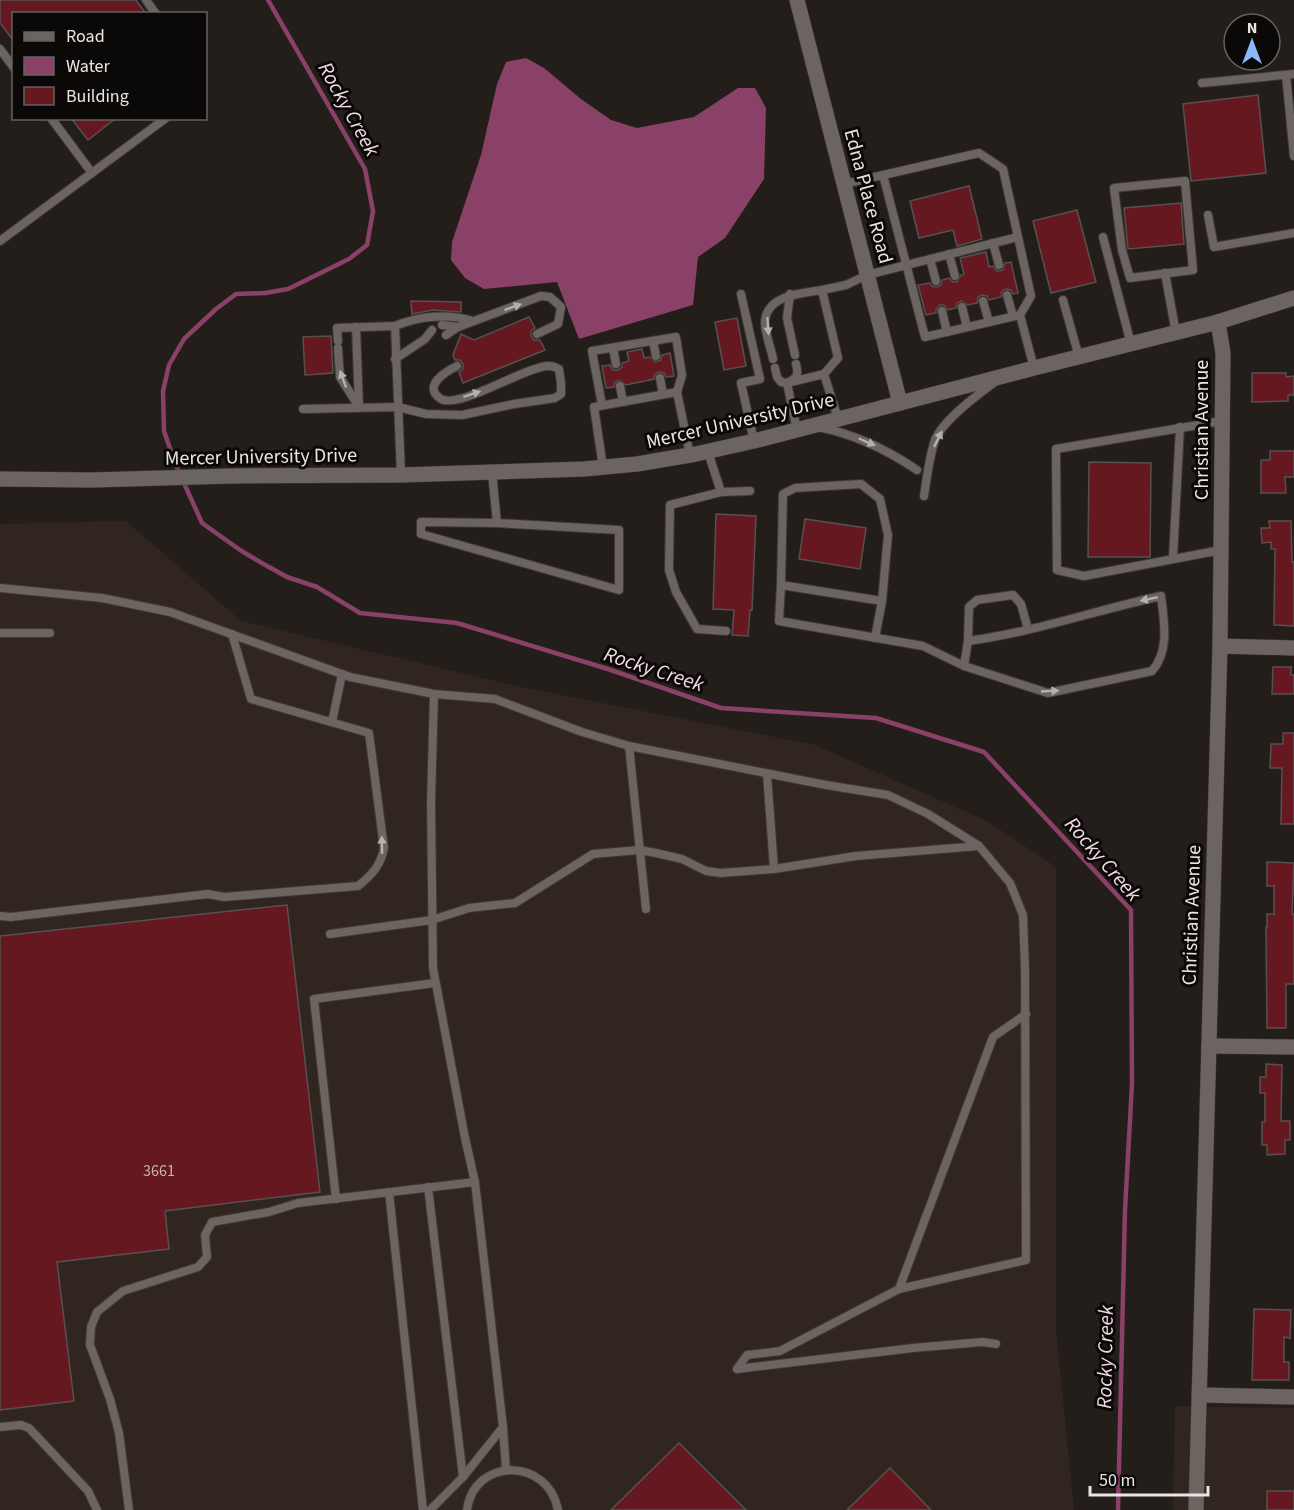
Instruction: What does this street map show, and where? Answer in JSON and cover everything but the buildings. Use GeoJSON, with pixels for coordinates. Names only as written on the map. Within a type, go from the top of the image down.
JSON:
{"type":"FeatureCollection","features":[{"type":"Feature","properties":{"kind":"street","name":"Edna Place Road"},"geometry":{"type":"LineString","coordinates":[[797,0],[900,403]]}},
{"type":"Feature","properties":{"kind":"street","name":"Mercer University Drive"},"geometry":{"type":"LineString","coordinates":[[0,479],[92,480],[492,472],[603,467],[690,456],[1176,333],[1294,298]]}},
{"type":"Feature","properties":{"kind":"street","name":"Christian Avenue"},"geometry":{"type":"LineString","coordinates":[[1196,1510],[1220,646],[1223,353],[1218,322]]}},
{"type":"Feature","properties":{"kind":"street"},"geometry":{"type":"LineString","coordinates":[[1220,646],[1294,648]]}},
{"type":"Feature","properties":{"kind":"street"},"geometry":{"type":"LineString","coordinates":[[1209,1046],[1294,1047]]}},
{"type":"Feature","properties":{"kind":"street"},"geometry":{"type":"LineString","coordinates":[[1199,1395],[1294,1397]]}},
{"type":"Feature","properties":{"kind":"lane"},"geometry":{"type":"LineString","coordinates":[[0,50],[12,65]]}},
{"type":"Feature","properties":{"kind":"lane"},"geometry":{"type":"LineString","coordinates":[[1202,83],[1290,74],[1294,156]]}},
{"type":"Feature","properties":{"kind":"lane"},"geometry":{"type":"LineString","coordinates":[[53,120],[92,172]]}},
{"type":"Feature","properties":{"kind":"lane"},"geometry":{"type":"LineString","coordinates":[[0,241],[163,120]]}},
{"type":"Feature","properties":{"kind":"lane"},"geometry":{"type":"LineString","coordinates":[[844,184],[883,175],[979,153],[1003,169],[1031,296],[1016,315],[925,337],[883,175]]}},
{"type":"Feature","properties":{"kind":"lane"},"geometry":{"type":"LineString","coordinates":[[1185,182],[1193,270],[1165,273],[1130,278],[1122,250],[1114,188],[1185,182]]}},
{"type":"Feature","properties":{"kind":"lane"},"geometry":{"type":"LineString","coordinates":[[1208,215],[1214,247],[1294,233]]}},
{"type":"Feature","properties":{"kind":"lane"},"geometry":{"type":"LineString","coordinates":[[822,290],[838,358],[824,374],[787,383],[781,382],[777,376],[765,321],[770,308],[790,294],[846,285],[867,274],[1018,237]]}},
{"type":"Feature","properties":{"kind":"lane"},"geometry":{"type":"LineString","coordinates":[[1103,237],[1131,344]]}},
{"type":"Feature","properties":{"kind":"lane"},"geometry":{"type":"LineString","coordinates":[[993,243],[999,265]]}},
{"type":"Feature","properties":{"kind":"lane"},"geometry":{"type":"LineString","coordinates":[[949,254],[955,276]]}},
{"type":"Feature","properties":{"kind":"lane"},"geometry":{"type":"LineString","coordinates":[[930,259],[936,281]]}},
{"type":"Feature","properties":{"kind":"lane"},"geometry":{"type":"LineString","coordinates":[[1165,273],[1176,333]]}},
{"type":"Feature","properties":{"kind":"lane"},"geometry":{"type":"LineString","coordinates":[[741,294],[760,380],[741,383],[754,441]]}},
{"type":"Feature","properties":{"kind":"lane"},"geometry":{"type":"LineString","coordinates":[[787,383],[796,378],[798,372],[787,318],[790,294]]}},
{"type":"Feature","properties":{"kind":"lane"},"geometry":{"type":"LineString","coordinates":[[1007,295],[1034,368]]}},
{"type":"Feature","properties":{"kind":"lane"},"geometry":{"type":"LineString","coordinates":[[446,335],[458,327],[541,296],[550,297],[561,307],[558,324],[537,334]]}},
{"type":"Feature","properties":{"kind":"lane"},"geometry":{"type":"LineString","coordinates":[[1063,300],[1079,357]]}},
{"type":"Feature","properties":{"kind":"lane"},"geometry":{"type":"LineString","coordinates":[[983,301],[989,322]]}},
{"type":"Feature","properties":{"kind":"lane"},"geometry":{"type":"LineString","coordinates":[[962,307],[968,327]]}},
{"type":"Feature","properties":{"kind":"lane"},"geometry":{"type":"LineString","coordinates":[[942,311],[947,332]]}},
{"type":"Feature","properties":{"kind":"lane"},"geometry":{"type":"LineString","coordinates":[[359,408],[340,377],[337,328],[395,326],[413,318],[460,316],[474,321]]}},
{"type":"Feature","properties":{"kind":"lane"},"geometry":{"type":"LineString","coordinates":[[442,325],[458,327]]}},
{"type":"Feature","properties":{"kind":"lane"},"geometry":{"type":"LineString","coordinates":[[395,326],[401,475]]}},
{"type":"Feature","properties":{"kind":"lane"},"geometry":{"type":"LineString","coordinates":[[356,327],[359,408]]}},
{"type":"Feature","properties":{"kind":"lane"},"geometry":{"type":"LineString","coordinates":[[395,359],[425,339],[432,330]]}},
{"type":"Feature","properties":{"kind":"lane"},"geometry":{"type":"LineString","coordinates":[[602,405],[592,351],[676,337],[682,375],[677,392],[690,456]]}},
{"type":"Feature","properties":{"kind":"lane"},"geometry":{"type":"LineString","coordinates":[[425,339],[436,339]]}},
{"type":"Feature","properties":{"kind":"lane"},"geometry":{"type":"LineString","coordinates":[[653,341],[656,356]]}},
{"type":"Feature","properties":{"kind":"lane"},"geometry":{"type":"LineString","coordinates":[[613,348],[616,364]]}},
{"type":"Feature","properties":{"kind":"lane"},"geometry":{"type":"LineString","coordinates":[[303,409],[398,407],[426,414],[462,415],[555,398],[561,394],[559,369],[551,366],[542,367],[454,401],[443,400],[437,395],[435,381],[438,376],[457,366]]}},
{"type":"Feature","properties":{"kind":"lane"},"geometry":{"type":"LineString","coordinates":[[824,374],[838,419]]}},
{"type":"Feature","properties":{"kind":"lane"},"geometry":{"type":"LineString","coordinates":[[924,496],[935,439],[953,416],[974,397],[1004,376]]}},
{"type":"Feature","properties":{"kind":"lane"},"geometry":{"type":"LineString","coordinates":[[660,378],[663,394]]}},
{"type":"Feature","properties":{"kind":"lane"},"geometry":{"type":"LineString","coordinates":[[787,383],[804,428],[842,432],[869,442],[892,453],[917,470]]}},
{"type":"Feature","properties":{"kind":"lane"},"geometry":{"type":"LineString","coordinates":[[620,386],[622,402]]}},
{"type":"Feature","properties":{"kind":"lane"},"geometry":{"type":"LineString","coordinates":[[603,467],[594,407],[677,392]]}},
{"type":"Feature","properties":{"kind":"lane"},"geometry":{"type":"LineString","coordinates":[[1221,550],[1084,576],[1057,570],[1056,449],[1222,421]]}},
{"type":"Feature","properties":{"kind":"lane"},"geometry":{"type":"LineString","coordinates":[[1173,558],[1180,427]]}},
{"type":"Feature","properties":{"kind":"lane"},"geometry":{"type":"LineString","coordinates":[[708,452],[721,492]]}},
{"type":"Feature","properties":{"kind":"lane"},"geometry":{"type":"LineString","coordinates":[[492,472],[497,523]]}},
{"type":"Feature","properties":{"kind":"lane"},"geometry":{"type":"LineString","coordinates":[[875,638],[882,601],[888,536],[880,499],[861,484],[795,488],[783,494],[779,621],[875,638],[923,646],[964,666],[1048,693],[1152,670],[1160,663],[1163,654],[1165,622],[1161,596],[1028,629],[968,641]]}},
{"type":"Feature","properties":{"kind":"lane"},"geometry":{"type":"LineString","coordinates":[[726,632],[697,629],[676,592],[669,570],[670,504],[721,492],[750,491]]}},
{"type":"Feature","properties":{"kind":"lane"},"geometry":{"type":"LineString","coordinates":[[421,522],[497,523],[618,530],[619,590],[421,534],[421,522]]}},
{"type":"Feature","properties":{"kind":"lane"},"geometry":{"type":"LineString","coordinates":[[781,585],[882,601]]}},
{"type":"Feature","properties":{"kind":"lane"},"geometry":{"type":"LineString","coordinates":[[0,588],[102,598],[153,608],[170,612],[342,674],[434,694],[495,699],[582,732],[629,746],[767,774],[888,795],[928,814],[979,846],[1010,884],[1023,915],[1026,1014],[1026,1260],[899,1289],[780,1351],[747,1356],[737,1369],[913,1348],[982,1342],[996,1344]]}},
{"type":"Feature","properties":{"kind":"lane"},"geometry":{"type":"LineString","coordinates":[[964,666],[968,641],[969,607],[977,600],[1013,595],[1021,604],[1028,629]]}},
{"type":"Feature","properties":{"kind":"lane"},"geometry":{"type":"LineString","coordinates":[[0,633],[50,633]]}},
{"type":"Feature","properties":{"kind":"lane"},"geometry":{"type":"LineString","coordinates":[[0,916],[11,917],[199,895],[224,897],[350,887],[358,886],[370,877],[382,861],[384,848],[369,733],[251,699],[232,634]]}},
{"type":"Feature","properties":{"kind":"lane"},"geometry":{"type":"LineString","coordinates":[[332,722],[342,674]]}},
{"type":"Feature","properties":{"kind":"lane"},"geometry":{"type":"LineString","coordinates":[[434,694],[431,802],[433,968],[475,1182],[507,1470]]}},
{"type":"Feature","properties":{"kind":"lane"},"geometry":{"type":"LineString","coordinates":[[629,746],[646,909]]}},
{"type":"Feature","properties":{"kind":"lane"},"geometry":{"type":"LineString","coordinates":[[767,774],[774,869]]}},
{"type":"Feature","properties":{"kind":"lane"},"geometry":{"type":"LineString","coordinates":[[330,934],[432,920],[469,908],[515,903],[593,854],[639,850],[682,859],[706,871],[721,873],[774,869],[856,856],[979,846]]}},
{"type":"Feature","properties":{"kind":"lane"},"geometry":{"type":"LineString","coordinates":[[336,1199],[314,999],[435,983]]}},
{"type":"Feature","properties":{"kind":"lane"},"geometry":{"type":"LineString","coordinates":[[899,1289],[993,1037],[1026,1014]]}},
{"type":"Feature","properties":{"kind":"lane"},"geometry":{"type":"LineString","coordinates":[[129,1510],[119,1433],[110,1399],[90,1345],[91,1328],[97,1312],[123,1291],[198,1267],[207,1257],[205,1235],[212,1222],[269,1212],[298,1203],[475,1182]]}},
{"type":"Feature","properties":{"kind":"lane"},"geometry":{"type":"LineString","coordinates":[[428,1187],[463,1477]]}},
{"type":"Feature","properties":{"kind":"lane"},"geometry":{"type":"LineString","coordinates":[[389,1192],[423,1510]]}},
{"type":"Feature","properties":{"kind":"lane"},"geometry":{"type":"LineString","coordinates":[[0,1427],[21,1425],[29,1428],[88,1491],[97,1510]]}},
{"type":"Feature","properties":{"kind":"lane"},"geometry":{"type":"LineString","coordinates":[[430,1510],[463,1477],[503,1427]]}},
{"type":"Feature","properties":{"kind":"lane"},"geometry":{"type":"LineString","coordinates":[[466,1509],[472,1493],[481,1482],[493,1474],[507,1470],[521,1470],[543,1481],[551,1490],[558,1510]]}},
{"type":"Feature","properties":{"kind":"shaded area"},"geometry":{"type":"Polygon","coordinates":[[[126,521],[241,621],[516,686],[815,745],[987,821],[1056,867],[1056,1330],[1074,1510],[0,1510],[0,524],[126,521]]]}},
{"type":"Feature","properties":{"kind":"shaded area"},"geometry":{"type":"Polygon","coordinates":[[[1175,1406],[1294,1408],[1294,1510],[1173,1510],[1175,1406]]]}},
{"type":"Feature","properties":{"kind":"water"},"geometry":{"type":"Polygon","coordinates":[[[526,58],[544,68],[581,99],[611,120],[637,128],[694,117],[738,88],[755,88],[766,108],[764,179],[725,238],[698,257],[693,305],[579,339],[557,282],[484,289],[465,278],[451,260],[452,242],[481,155],[497,84],[506,62],[526,58]]]}},
{"type":"Feature","properties":{"kind":"waterway","name":"Rocky Creek"},"geometry":{"type":"LineString","coordinates":[[268,0],[365,169],[373,211],[367,245],[349,259],[288,289],[236,294],[184,339],[169,365],[163,391],[164,431],[175,463],[202,523],[260,562],[287,577],[317,587],[360,613],[457,623],[608,669],[721,708],[876,718],[984,752],[1131,910],[1132,1084],[1125,1210],[1118,1510]]}}]}
